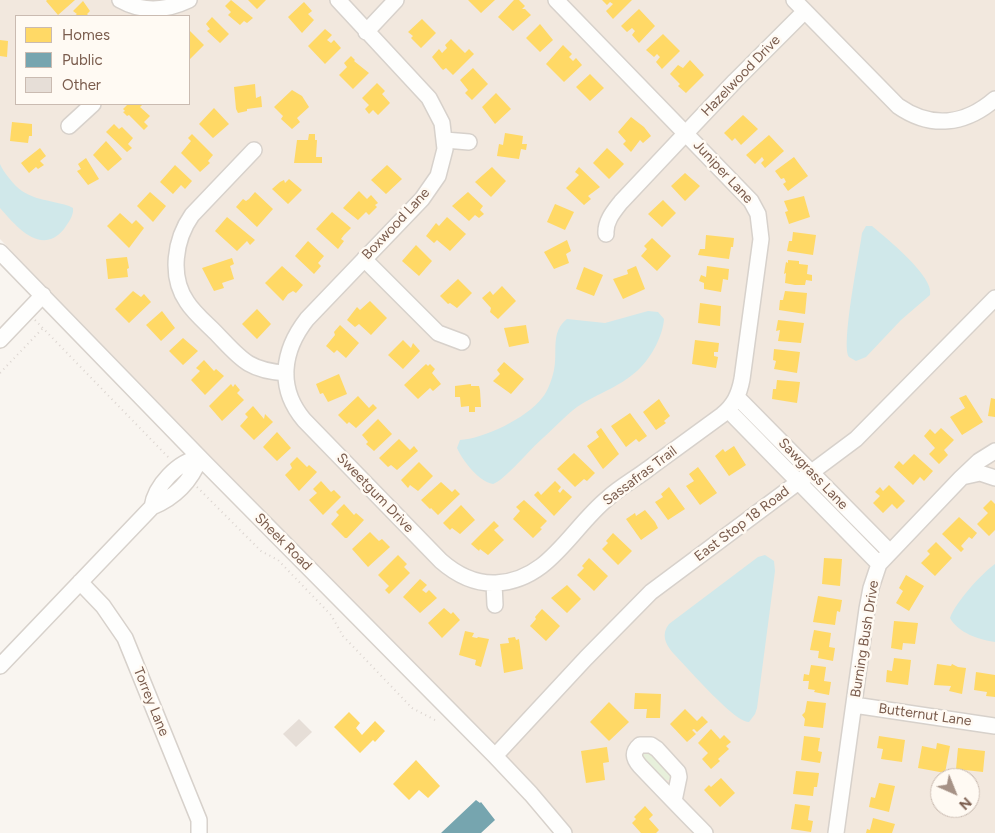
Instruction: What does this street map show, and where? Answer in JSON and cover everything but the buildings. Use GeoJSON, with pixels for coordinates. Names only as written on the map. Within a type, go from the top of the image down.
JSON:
{"type":"FeatureCollection","features":[{"type":"Feature","properties":{"kind":"street"},"geometry":{"type":"LineString","coordinates":[[120,0],[155,13],[189,0]]}},
{"type":"Feature","properties":{"kind":"street","name":"Boxwood Lane"},"geometry":{"type":"LineString","coordinates":[[286,373],[290,346],[300,328],[422,199],[433,184],[442,164],[445,149],[445,140],[439,115],[428,98],[338,0]]}},
{"type":"Feature","properties":{"kind":"street"},"geometry":{"type":"LineString","coordinates":[[366,32],[396,0]]}},
{"type":"Feature","properties":{"kind":"street","name":"Juniper Lane"},"geometry":{"type":"LineString","coordinates":[[556,0],[751,201],[758,214],[761,239],[742,380],[737,397]]}},
{"type":"Feature","properties":{"kind":"street"},"geometry":{"type":"LineString","coordinates":[[794,0],[907,113],[926,120],[947,122],[969,116],[995,99]]}},
{"type":"Feature","properties":{"kind":"street","name":"Hazelwood Drive"},"geometry":{"type":"LineString","coordinates":[[606,234],[606,227],[613,212],[735,80],[805,11]]}},
{"type":"Feature","properties":{"kind":"street"},"geometry":{"type":"LineString","coordinates":[[69,126],[92,105]]}},
{"type":"Feature","properties":{"kind":"street"},"geometry":{"type":"LineString","coordinates":[[445,140],[469,142]]}},
{"type":"Feature","properties":{"kind":"street"},"geometry":{"type":"LineString","coordinates":[[254,150],[186,223],[178,247],[177,277],[182,292],[191,307],[239,357],[265,372],[286,373]]}},
{"type":"Feature","properties":{"kind":"street","name":"Sheek Road"},"geometry":{"type":"LineString","coordinates":[[0,252],[200,458],[495,756],[564,833]]}},
{"type":"Feature","properties":{"kind":"street"},"geometry":{"type":"LineString","coordinates":[[364,259],[438,333],[462,342]]}},
{"type":"Feature","properties":{"kind":"street"},"geometry":{"type":"LineString","coordinates":[[0,340],[43,295]]}},
{"type":"Feature","properties":{"kind":"street","name":"East Stop 18 Road"},"geometry":{"type":"LineString","coordinates":[[495,756],[592,651],[651,592],[868,428],[995,298]]}},
{"type":"Feature","properties":{"kind":"street","name":"Sweetgum Drive"},"geometry":{"type":"LineString","coordinates":[[286,373],[290,396],[297,412],[441,561],[470,579],[494,583]]}},
{"type":"Feature","properties":{"kind":"street","name":"Sassafras Trail"},"geometry":{"type":"LineString","coordinates":[[494,583],[515,581],[524,578],[538,569],[607,498],[728,410],[737,397]]}},
{"type":"Feature","properties":{"kind":"street","name":"Sawgrass Lane"},"geometry":{"type":"LineString","coordinates":[[737,397],[889,552]]}},
{"type":"Feature","properties":{"kind":"street","name":"Sawgrass Lane"},"geometry":{"type":"LineString","coordinates":[[728,410],[879,564]]}},
{"type":"Feature","properties":{"kind":"street","name":"Burning Bush Drive"},"geometry":{"type":"LineString","coordinates":[[836,833],[867,609],[871,588],[879,564],[960,478],[979,461],[995,451]]}},
{"type":"Feature","properties":{"kind":"street"},"geometry":{"type":"LineString","coordinates":[[0,666],[152,507],[156,492],[176,470],[190,459],[200,458]]}},
{"type":"Feature","properties":{"kind":"street"},"geometry":{"type":"LineString","coordinates":[[960,478],[980,473],[995,478]]}},
{"type":"Feature","properties":{"kind":"street","name":"Torrey Lane"},"geometry":{"type":"LineString","coordinates":[[80,582],[103,606],[125,638],[199,820],[199,833]]}},
{"type":"Feature","properties":{"kind":"street"},"geometry":{"type":"LineString","coordinates":[[494,583],[495,605]]}},
{"type":"Feature","properties":{"kind":"street","name":"Butternut Lane"},"geometry":{"type":"LineString","coordinates":[[854,705],[995,726]]}},
{"type":"Feature","properties":{"kind":"street"},"geometry":{"type":"LineString","coordinates":[[674,801],[705,833]]}},
{"type":"Feature","properties":{"kind":"path"},"geometry":{"type":"LineString","coordinates":[[0,373],[43,328],[170,460]]}},
{"type":"Feature","properties":{"kind":"path"},"geometry":{"type":"LineString","coordinates":[[198,487],[261,551],[278,560],[331,615],[343,636],[412,708],[435,720]]}},
{"type":"Feature","properties":{"kind":"shaded area"},"geometry":{"type":"Polygon","coordinates":[[[0,0],[995,0],[995,833],[567,833],[0,239],[0,0]]]}},
{"type":"Feature","properties":{"kind":"green space"},"geometry":{"type":"Polygon","coordinates":[[[645,751],[649,752],[671,775],[670,780],[664,780],[642,758],[645,751]]]}},
{"type":"Feature","properties":{"kind":"water"},"geometry":{"type":"Polygon","coordinates":[[[0,164],[9,178],[22,191],[36,198],[73,208],[73,214],[69,222],[55,237],[47,240],[29,236],[0,208],[0,164]]]}},
{"type":"Feature","properties":{"kind":"water"},"geometry":{"type":"Polygon","coordinates":[[[866,226],[872,226],[918,268],[930,287],[930,295],[901,320],[866,357],[856,361],[849,357],[847,337],[862,233],[866,226]]]}},
{"type":"Feature","properties":{"kind":"water"},"geometry":{"type":"Polygon","coordinates":[[[648,311],[658,312],[664,319],[663,325],[653,351],[634,374],[577,407],[498,482],[493,484],[487,482],[472,470],[457,448],[460,440],[492,432],[516,420],[535,406],[550,385],[555,363],[556,336],[558,330],[567,319],[605,323],[648,311]]]}},
{"type":"Feature","properties":{"kind":"water"},"geometry":{"type":"Polygon","coordinates":[[[765,555],[774,561],[775,571],[757,708],[749,722],[742,720],[722,704],[670,650],[666,643],[665,631],[669,624],[758,557],[765,555]]]}},
{"type":"Feature","properties":{"kind":"water"},"geometry":{"type":"Polygon","coordinates":[[[995,564],[995,642],[983,640],[964,632],[950,618],[957,604],[983,574],[995,564]]]}}]}
